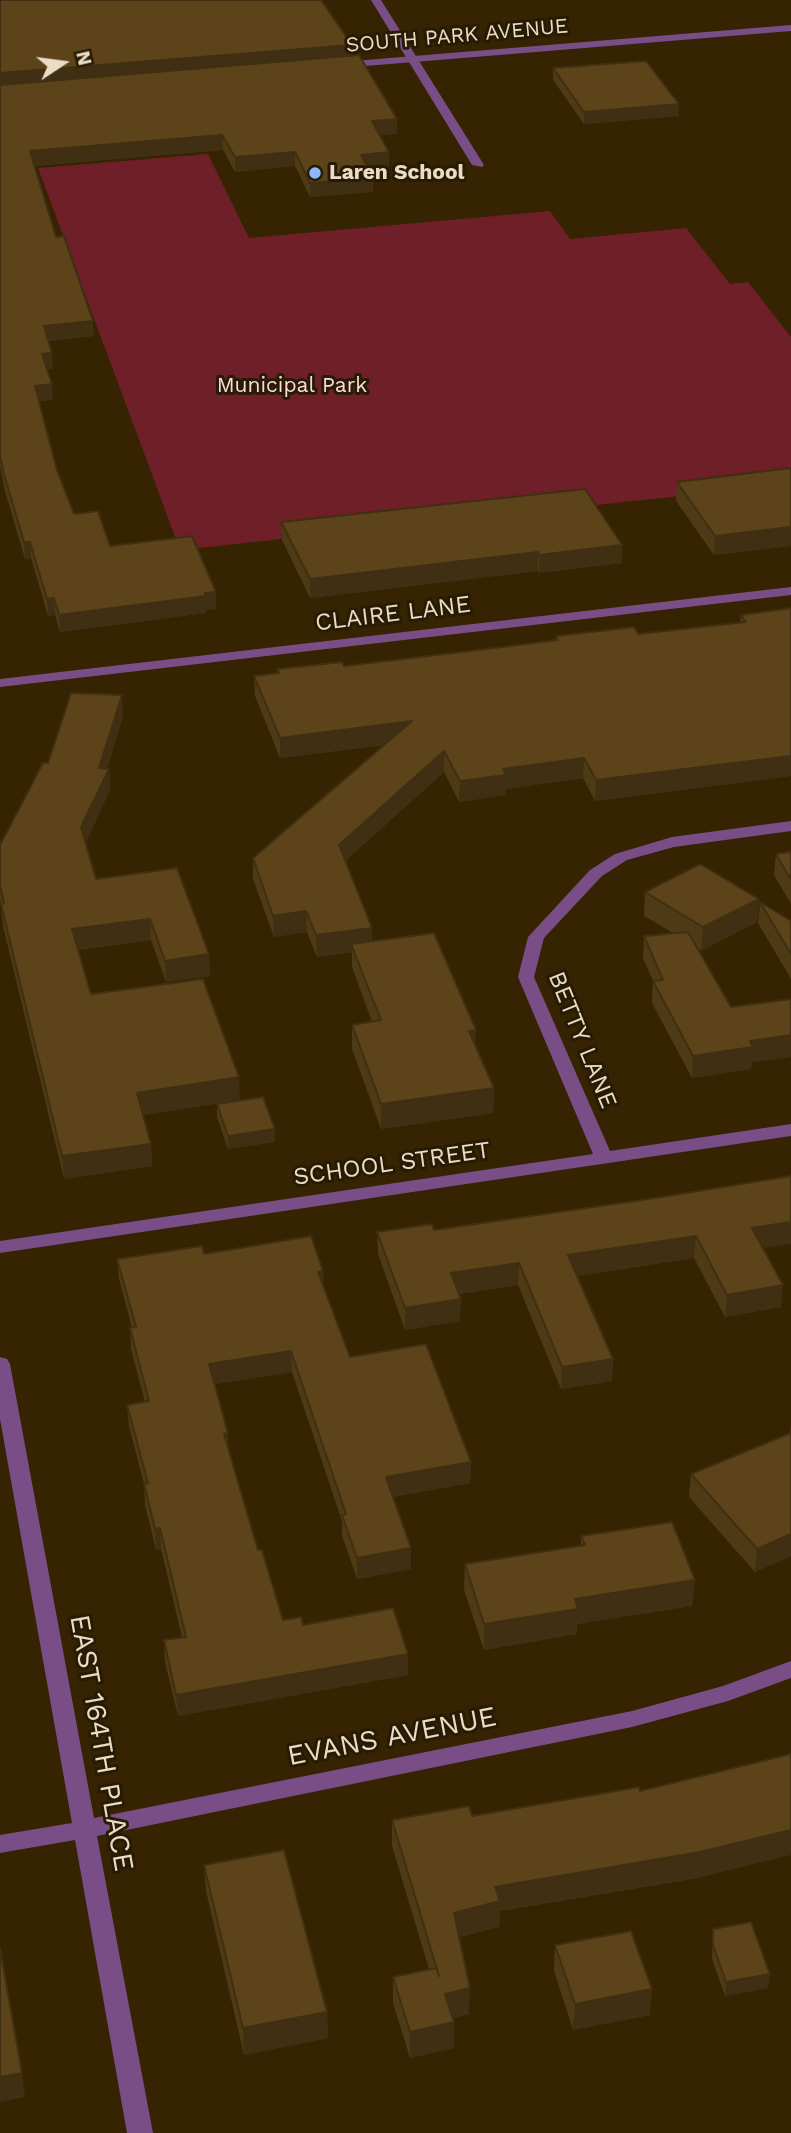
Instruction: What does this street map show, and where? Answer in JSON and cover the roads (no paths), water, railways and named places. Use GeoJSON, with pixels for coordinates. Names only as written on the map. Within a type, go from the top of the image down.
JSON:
{"type":"FeatureCollection","features":[{"type":"Feature","properties":{"kind":"street"},"geometry":{"type":"LineString","coordinates":[[376,0],[478,164]]}},
{"type":"Feature","properties":{"kind":"street","name":"SOUTH PARK AVENUE"},"geometry":{"type":"LineString","coordinates":[[330,66],[791,28]]}},
{"type":"Feature","properties":{"kind":"street","name":"CLAIRE LANE"},"geometry":{"type":"LineString","coordinates":[[0,683],[791,591]]}},
{"type":"Feature","properties":{"kind":"street","name":"BETTY LANE"},"geometry":{"type":"LineString","coordinates":[[604,1157],[526,977],[536,937],[596,873],[621,857],[671,842],[791,827]]}},
{"type":"Feature","properties":{"kind":"street","name":"SCHOOL STREET"},"geometry":{"type":"LineString","coordinates":[[0,1247],[791,1130]]}},
{"type":"Feature","properties":{"kind":"street","name":"EAST 164TH PLACE"},"geometry":{"type":"LineString","coordinates":[[0,1364],[87,1829],[140,2133]]}},
{"type":"Feature","properties":{"kind":"street","name":"EVANS AVENUE"},"geometry":{"type":"LineString","coordinates":[[0,1843],[87,1829],[632,1719],[728,1693],[791,1669]]}},
{"type":"Feature","properties":{"kind":"place","name":"Laren School"},"geometry":{"type":"Point","coordinates":[315,173]}},
{"type":"Feature","properties":{"kind":"park label","name":"Municipal Park"},"geometry":{"type":"Point","coordinates":[292,386]}}]}
